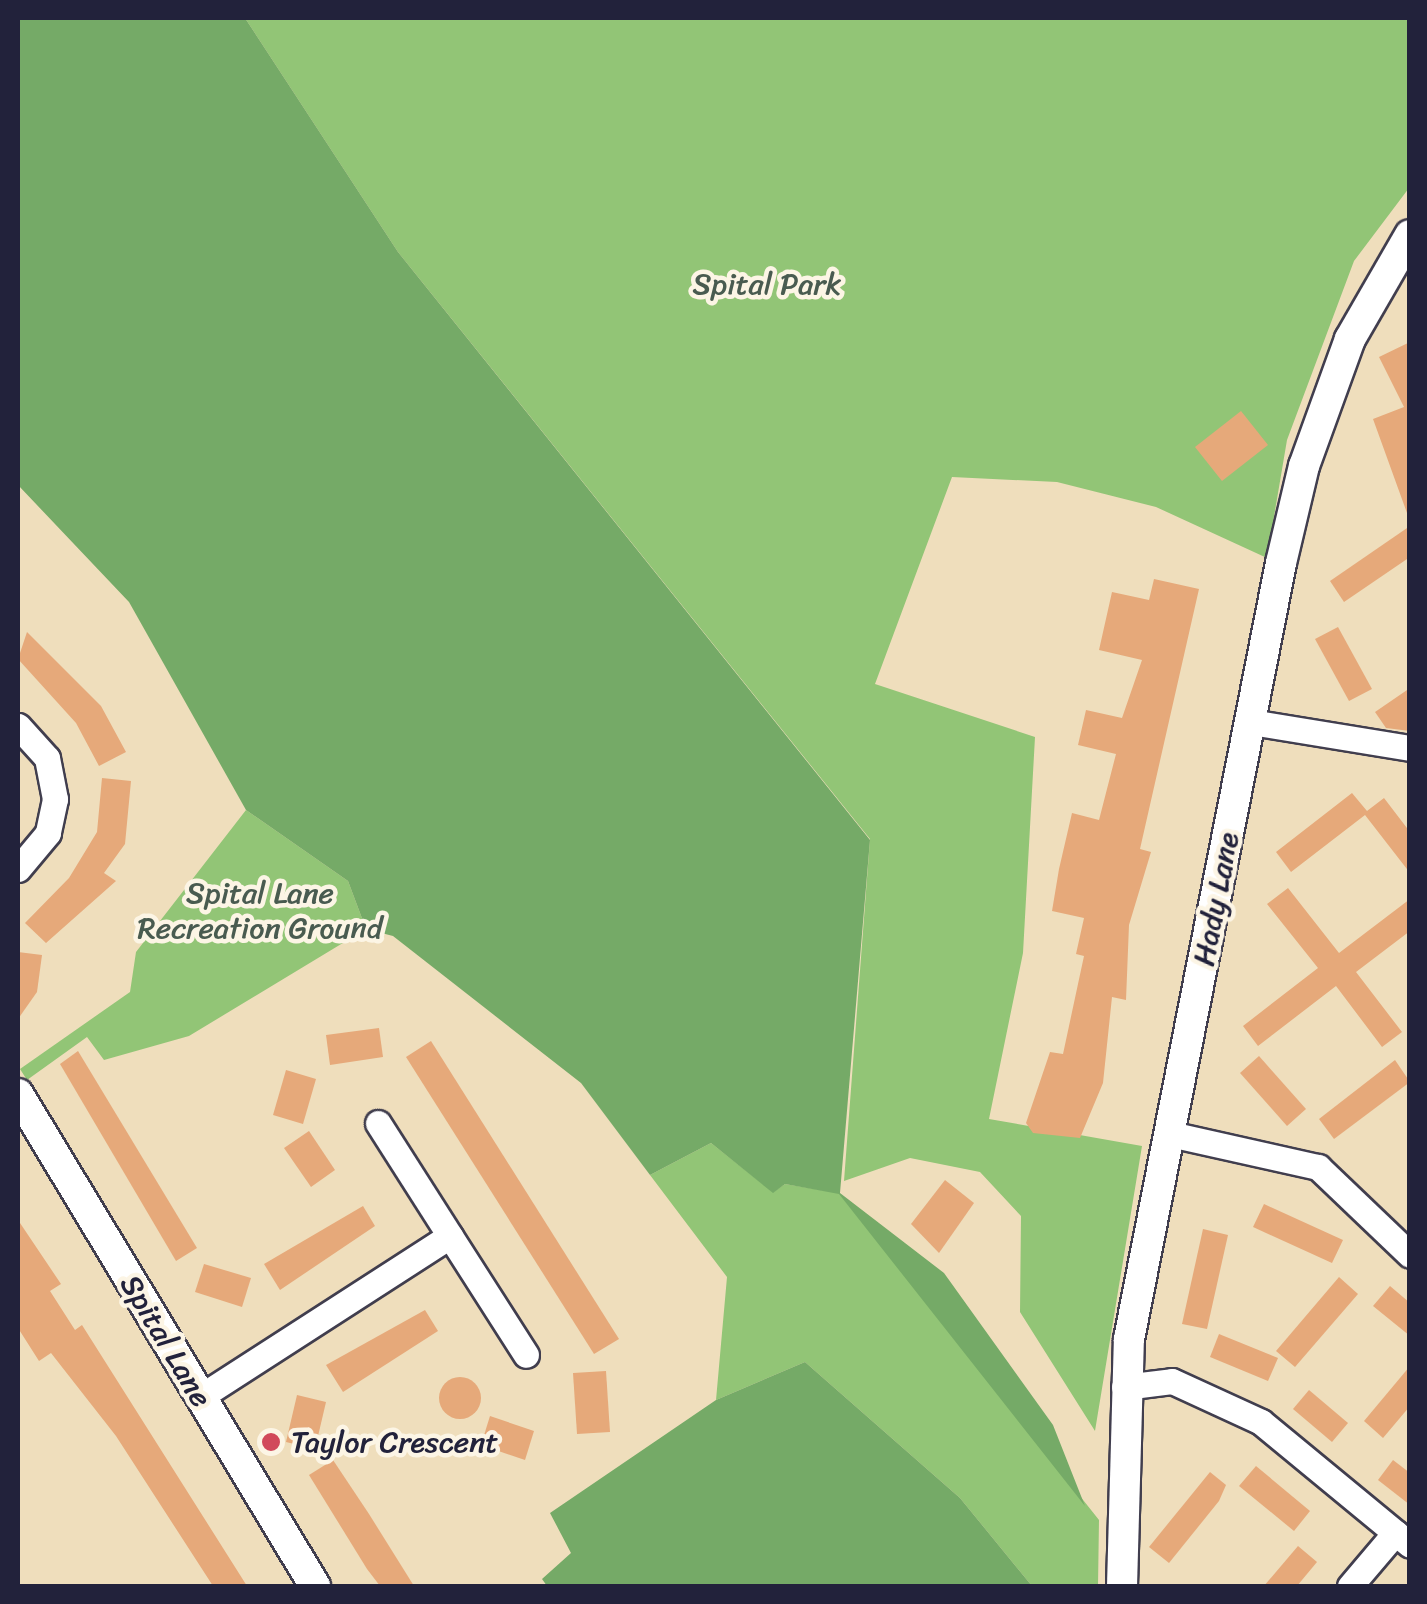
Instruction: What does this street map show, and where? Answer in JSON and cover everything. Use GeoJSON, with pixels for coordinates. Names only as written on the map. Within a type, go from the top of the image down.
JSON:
{"type":"FeatureCollection","features":[{"type":"Feature","properties":{"kind":"street","name":"Hady Lane"},"geometry":{"type":"LineString","coordinates":[[1122,1586],[1124,1387],[1170,1134],[1304,466],[1350,340],[1410,235]]}},
{"type":"Feature","properties":{"kind":"street"},"geometry":{"type":"LineString","coordinates":[[1251,722],[1410,748]]}},
{"type":"Feature","properties":{"kind":"street"},"geometry":{"type":"LineString","coordinates":[[18,726],[47,758],[55,800],[48,834],[18,869]]}},
{"type":"Feature","properties":{"kind":"street","name":"Spital Lane"},"geometry":{"type":"LineString","coordinates":[[18,1094],[315,1586]]}},
{"type":"Feature","properties":{"kind":"street"},"geometry":{"type":"LineString","coordinates":[[378,1123],[526,1355]]}},
{"type":"Feature","properties":{"kind":"street"},"geometry":{"type":"LineString","coordinates":[[1170,1134],[1328,1172],[1410,1254]]}},
{"type":"Feature","properties":{"kind":"street"},"geometry":{"type":"LineString","coordinates":[[200,1398],[450,1236]]}},
{"type":"Feature","properties":{"kind":"street"},"geometry":{"type":"LineString","coordinates":[[1124,1387],[1172,1381],[1261,1422],[1402,1539],[1350,1586]]}},
{"type":"Feature","properties":{"kind":"green space"},"geometry":{"type":"Polygon","coordinates":[[[18,18],[245,18],[398,252],[870,840],[840,1193],[944,1273],[1053,1425],[1085,1506],[839,1194],[785,1184],[773,1193],[711,1143],[650,1175],[581,1083],[393,936],[366,929],[348,881],[246,810],[129,602],[18,485],[18,18]]]}},
{"type":"Feature","properties":{"kind":"green space","name":"Spital Park"},"geometry":{"type":"Polygon","coordinates":[[[245,18],[1409,18],[1409,188],[1354,261],[1287,440],[1267,558],[1156,507],[1057,482],[952,477],[875,684],[1035,737],[1023,953],[989,1119],[1142,1146],[1095,1431],[1020,1312],[1021,1216],[980,1172],[910,1158],[844,1181],[870,839],[398,252],[245,18]]]}},
{"type":"Feature","properties":{"kind":"green space","name":"Spital Lane Recreation Ground"},"geometry":{"type":"Polygon","coordinates":[[[246,810],[348,881],[366,929],[189,1036],[104,1060],[87,1037],[27,1080],[20,1069],[130,992],[136,952],[246,810]]]}},
{"type":"Feature","properties":{"kind":"green space"},"geometry":{"type":"Polygon","coordinates":[[[711,1143],[773,1192],[785,1184],[839,1193],[1099,1520],[1098,1586],[1032,1586],[960,1498],[805,1362],[716,1400],[727,1277],[650,1175],[711,1143]]]}},
{"type":"Feature","properties":{"kind":"green space"},"geometry":{"type":"Polygon","coordinates":[[[805,1362],[960,1498],[1032,1586],[547,1586],[542,1579],[571,1553],[550,1513],[716,1400],[805,1362]]]}},
{"type":"Feature","properties":{"kind":"building"},"geometry":{"type":"Polygon","coordinates":[[[1410,342],[1407,513],[1373,419],[1404,407],[1379,357],[1410,342]]]}},
{"type":"Feature","properties":{"kind":"building"},"geometry":{"type":"Polygon","coordinates":[[[1241,411],[1268,445],[1222,481],[1195,447],[1241,411]]]}},
{"type":"Feature","properties":{"kind":"building"},"geometry":{"type":"Polygon","coordinates":[[[1410,526],[1410,557],[1344,602],[1330,581],[1410,526]]]}},
{"type":"Feature","properties":{"kind":"building"},"geometry":{"type":"Polygon","coordinates":[[[1154,579],[1199,589],[1140,849],[1151,852],[1129,925],[1126,1000],[1112,997],[1103,1083],[1080,1138],[1033,1133],[1026,1123],[1050,1052],[1063,1054],[1084,956],[1076,954],[1084,918],[1052,911],[1059,869],[1072,813],[1099,820],[1116,754],[1078,745],[1086,710],[1122,718],[1142,660],[1099,650],[1112,592],[1149,600],[1154,579]]]}},
{"type":"Feature","properties":{"kind":"building"},"geometry":{"type":"Polygon","coordinates":[[[1338,627],[1372,689],[1349,701],[1315,639],[1338,627]]]}},
{"type":"Feature","properties":{"kind":"building"},"geometry":{"type":"Polygon","coordinates":[[[27,632],[101,706],[126,752],[99,766],[76,723],[18,659],[27,632]]]}},
{"type":"Feature","properties":{"kind":"building"},"geometry":{"type":"Polygon","coordinates":[[[1410,688],[1410,731],[1386,728],[1375,712],[1410,688]]]}},
{"type":"Feature","properties":{"kind":"building"},"geometry":{"type":"Polygon","coordinates":[[[102,778],[131,781],[125,844],[104,873],[116,881],[46,943],[25,923],[69,878],[97,832],[102,778]]]}},
{"type":"Feature","properties":{"kind":"building"},"geometry":{"type":"Polygon","coordinates":[[[1352,793],[1367,811],[1384,798],[1410,832],[1410,873],[1365,815],[1291,872],[1276,852],[1352,793]]]}},
{"type":"Feature","properties":{"kind":"building"},"geometry":{"type":"Polygon","coordinates":[[[1288,888],[1339,953],[1410,899],[1410,931],[1356,972],[1402,1032],[1382,1047],[1336,986],[1258,1046],[1243,1026],[1318,968],[1267,904],[1288,888]]]}},
{"type":"Feature","properties":{"kind":"building"},"geometry":{"type":"Polygon","coordinates":[[[18,952],[42,955],[37,992],[18,1019],[18,952]]]}},
{"type":"Feature","properties":{"kind":"building"},"geometry":{"type":"Polygon","coordinates":[[[379,1028],[383,1057],[330,1065],[326,1035],[379,1028]]]}},
{"type":"Feature","properties":{"kind":"building"},"geometry":{"type":"Polygon","coordinates":[[[431,1041],[619,1339],[594,1354],[406,1057],[431,1041]]]}},
{"type":"Feature","properties":{"kind":"building"},"geometry":{"type":"Polygon","coordinates":[[[78,1051],[197,1248],[176,1261],[60,1064],[78,1051]]]}},
{"type":"Feature","properties":{"kind":"building"},"geometry":{"type":"Polygon","coordinates":[[[1259,1056],[1306,1109],[1287,1126],[1240,1073],[1259,1056]]]}},
{"type":"Feature","properties":{"kind":"building"},"geometry":{"type":"Polygon","coordinates":[[[1395,1060],[1410,1082],[1334,1139],[1319,1119],[1395,1060]]]}},
{"type":"Feature","properties":{"kind":"building"},"geometry":{"type":"Polygon","coordinates":[[[286,1070],[316,1079],[303,1124],[273,1115],[286,1070]]]}},
{"type":"Feature","properties":{"kind":"building"},"geometry":{"type":"Polygon","coordinates":[[[309,1131],[335,1170],[311,1187],[284,1148],[309,1131]]]}},
{"type":"Feature","properties":{"kind":"building"},"geometry":{"type":"Polygon","coordinates":[[[945,1180],[974,1203],[939,1253],[911,1224],[945,1180]]]}},
{"type":"Feature","properties":{"kind":"building"},"geometry":{"type":"Polygon","coordinates":[[[1264,1204],[1343,1240],[1332,1263],[1253,1227],[1264,1204]]]}},
{"type":"Feature","properties":{"kind":"building"},"geometry":{"type":"Polygon","coordinates":[[[363,1206],[375,1226],[280,1290],[264,1264],[363,1206]]]}},
{"type":"Feature","properties":{"kind":"building"},"geometry":{"type":"Polygon","coordinates":[[[18,1220],[61,1284],[50,1291],[75,1330],[82,1325],[247,1586],[213,1586],[116,1436],[51,1353],[39,1361],[18,1328],[18,1220]]]}},
{"type":"Feature","properties":{"kind":"building"},"geometry":{"type":"Polygon","coordinates":[[[1203,1229],[1228,1235],[1207,1329],[1182,1324],[1203,1229]]]}},
{"type":"Feature","properties":{"kind":"building"},"geometry":{"type":"Polygon","coordinates":[[[204,1264],[251,1278],[242,1307],[195,1292],[204,1264]]]}},
{"type":"Feature","properties":{"kind":"building"},"geometry":{"type":"Polygon","coordinates":[[[1339,1277],[1358,1294],[1295,1367],[1276,1351],[1339,1277]]]}},
{"type":"Feature","properties":{"kind":"building"},"geometry":{"type":"Polygon","coordinates":[[[1390,1286],[1410,1303],[1410,1336],[1373,1306],[1390,1286]]]}},
{"type":"Feature","properties":{"kind":"building"},"geometry":{"type":"Polygon","coordinates":[[[425,1310],[438,1331],[343,1392],[326,1365],[425,1310]]]}},
{"type":"Feature","properties":{"kind":"building"},"geometry":{"type":"Polygon","coordinates":[[[1219,1334],[1278,1358],[1268,1381],[1210,1357],[1219,1334]]]}},
{"type":"Feature","properties":{"kind":"building"},"geometry":{"type":"Polygon","coordinates":[[[1410,1366],[1410,1406],[1383,1438],[1364,1421],[1410,1366]]]}},
{"type":"Feature","properties":{"kind":"building"},"geometry":{"type":"Polygon","coordinates":[[[606,1371],[610,1432],[577,1434],[573,1373],[606,1371]]]}},
{"type":"Feature","properties":{"kind":"building"},"geometry":{"type":"Polygon","coordinates":[[[460,1377],[475,1383],[481,1398],[475,1413],[460,1419],[445,1413],[439,1398],[445,1383],[460,1377]]]}},
{"type":"Feature","properties":{"kind":"building"},"geometry":{"type":"Polygon","coordinates":[[[1309,1390],[1348,1423],[1332,1442],[1293,1409],[1309,1390]]]}},
{"type":"Feature","properties":{"kind":"building"},"geometry":{"type":"Polygon","coordinates":[[[297,1395],[326,1402],[315,1449],[286,1442],[297,1395]]]}},
{"type":"Feature","properties":{"kind":"building"},"geometry":{"type":"Polygon","coordinates":[[[490,1416],[534,1431],[525,1460],[481,1445],[490,1416]]]}},
{"type":"Feature","properties":{"kind":"building"},"geometry":{"type":"Polygon","coordinates":[[[333,1460],[414,1586],[380,1586],[367,1569],[309,1475],[333,1460]]]}},
{"type":"Feature","properties":{"kind":"building"},"geometry":{"type":"Polygon","coordinates":[[[1393,1460],[1410,1473],[1410,1505],[1378,1480],[1393,1460]]]}},
{"type":"Feature","properties":{"kind":"building"},"geometry":{"type":"Polygon","coordinates":[[[1256,1466],[1310,1511],[1294,1531],[1239,1486],[1256,1466]]]}},
{"type":"Feature","properties":{"kind":"building"},"geometry":{"type":"Polygon","coordinates":[[[1210,1472],[1226,1485],[1219,1501],[1169,1563],[1149,1547],[1210,1472]]]}},
{"type":"Feature","properties":{"kind":"building"},"geometry":{"type":"Polygon","coordinates":[[[1298,1546],[1317,1562],[1297,1586],[1264,1586],[1298,1546]]]}},
{"type":"Feature","properties":{"kind":"place","name":"Taylor Crescent"},"geometry":{"type":"Point","coordinates":[271,1442]}}]}
